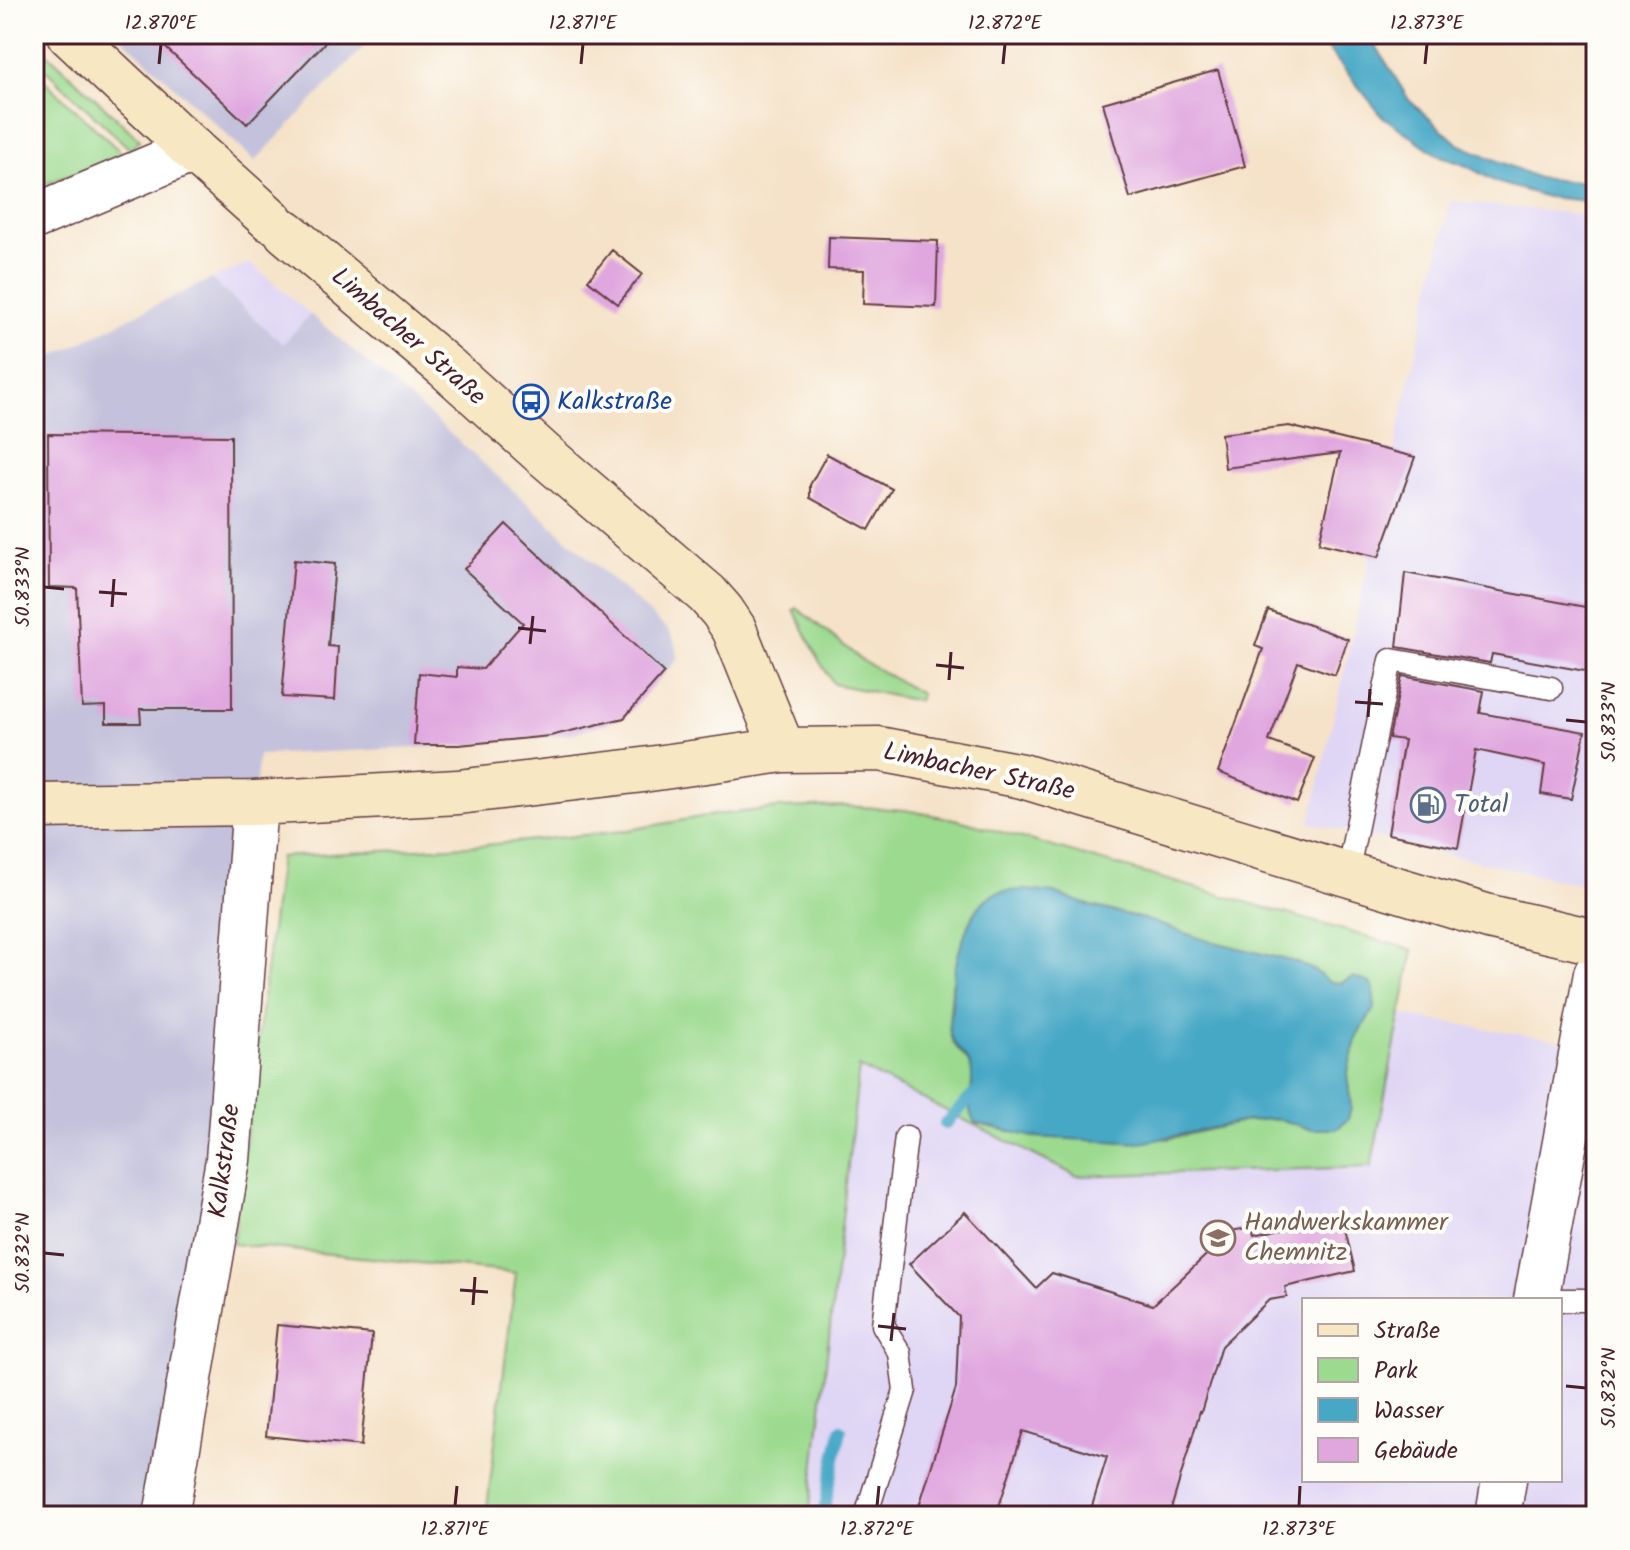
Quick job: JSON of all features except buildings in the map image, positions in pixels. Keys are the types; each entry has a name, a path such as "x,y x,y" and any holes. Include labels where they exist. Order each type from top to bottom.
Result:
{"main road":[{"name":"Limbacher Straße","path":"69,34 278,226 707,594 734,629 783,750 879,749 1022,776 1489,917 1596,942"},
{"path":"34,806 255,803 458,792 783,750"}],"street":[{"path":"34,217 193,150"},
{"name":"Kalkstraße","path":"166,1516 228,1160 255,803"},
{"path":"1536,1298 1596,974"},
{"path":"1498,1516 1504,1482"}],"lane":[{"path":"1347,874 1391,660 1551,688"},
{"path":"866,1516 905,1390 900,1353 883,1325 906,1137"},
{"path":"1562,1300 1596,1300"}],"shaded area":[{"path":"118,34 350,34 363,48 255,161"},
{"path":"1450,201 1596,216 1596,885 1582,885 1310,823"},
{"path":"250,263 310,314 283,344 211,279"},
{"path":"211,279 283,344 310,314 434,419 670,632 676,644 677,660 624,718 570,734 459,746 258,755 255,803 166,1516 34,1516 34,364"},
{"name":"Handwerkskammer Chemnitz","path":"1400,1015 1596,1046 1596,1516 809,1516 859,1067 1076,1176 1371,1167"}],"green space":[{"path":"34,41 140,140 131,150 34,59"},
{"path":"34,71 125,156 34,188"},
{"path":"797,608 863,661 921,694 918,701 834,684 794,610"},
{"path":"846,806 905,810 959,820 1413,950 1371,1167 1076,1176 859,1067 809,1516 486,1516 516,1273 233,1244 280,857 485,845 623,831 706,816 778,808","holes":["1054,893 1144,919 1202,939 1295,962 1314,970 1329,982 1341,983 1353,977 1370,983 1375,1007 1357,1036 1347,1074 1351,1108 1310,1129 1268,1119 1168,1139 970,1110 972,1071 950,1034 952,984"]}],"water":[{"path":"1370,36 1409,100 1458,144 1538,178 1596,184 1596,202 1547,197 1496,182 1438,155 1382,116 1324,44"},
{"path":"1024,890 1054,893 1202,939 1295,962 1314,970 1329,982 1341,983 1353,977 1370,983 1375,1007 1357,1036 1347,1074 1351,1108 1348,1119 1337,1129 1310,1129 1282,1120 1247,1121 1141,1143 1033,1137 975,1123 970,1110 971,1068 952,1040 949,1025 957,959 971,920 985,900 997,893"}],"waterway":[{"path":"945,1124 982,1086"},
{"path":"823,1516 841,1430"}],"place":[{"name":"Kalkstraße","path":"531,402"},
{"name":"Total","path":"1428,805"},
{"name":"Handwerkskammer Chemnitz","path":"1218,1238"}]}
